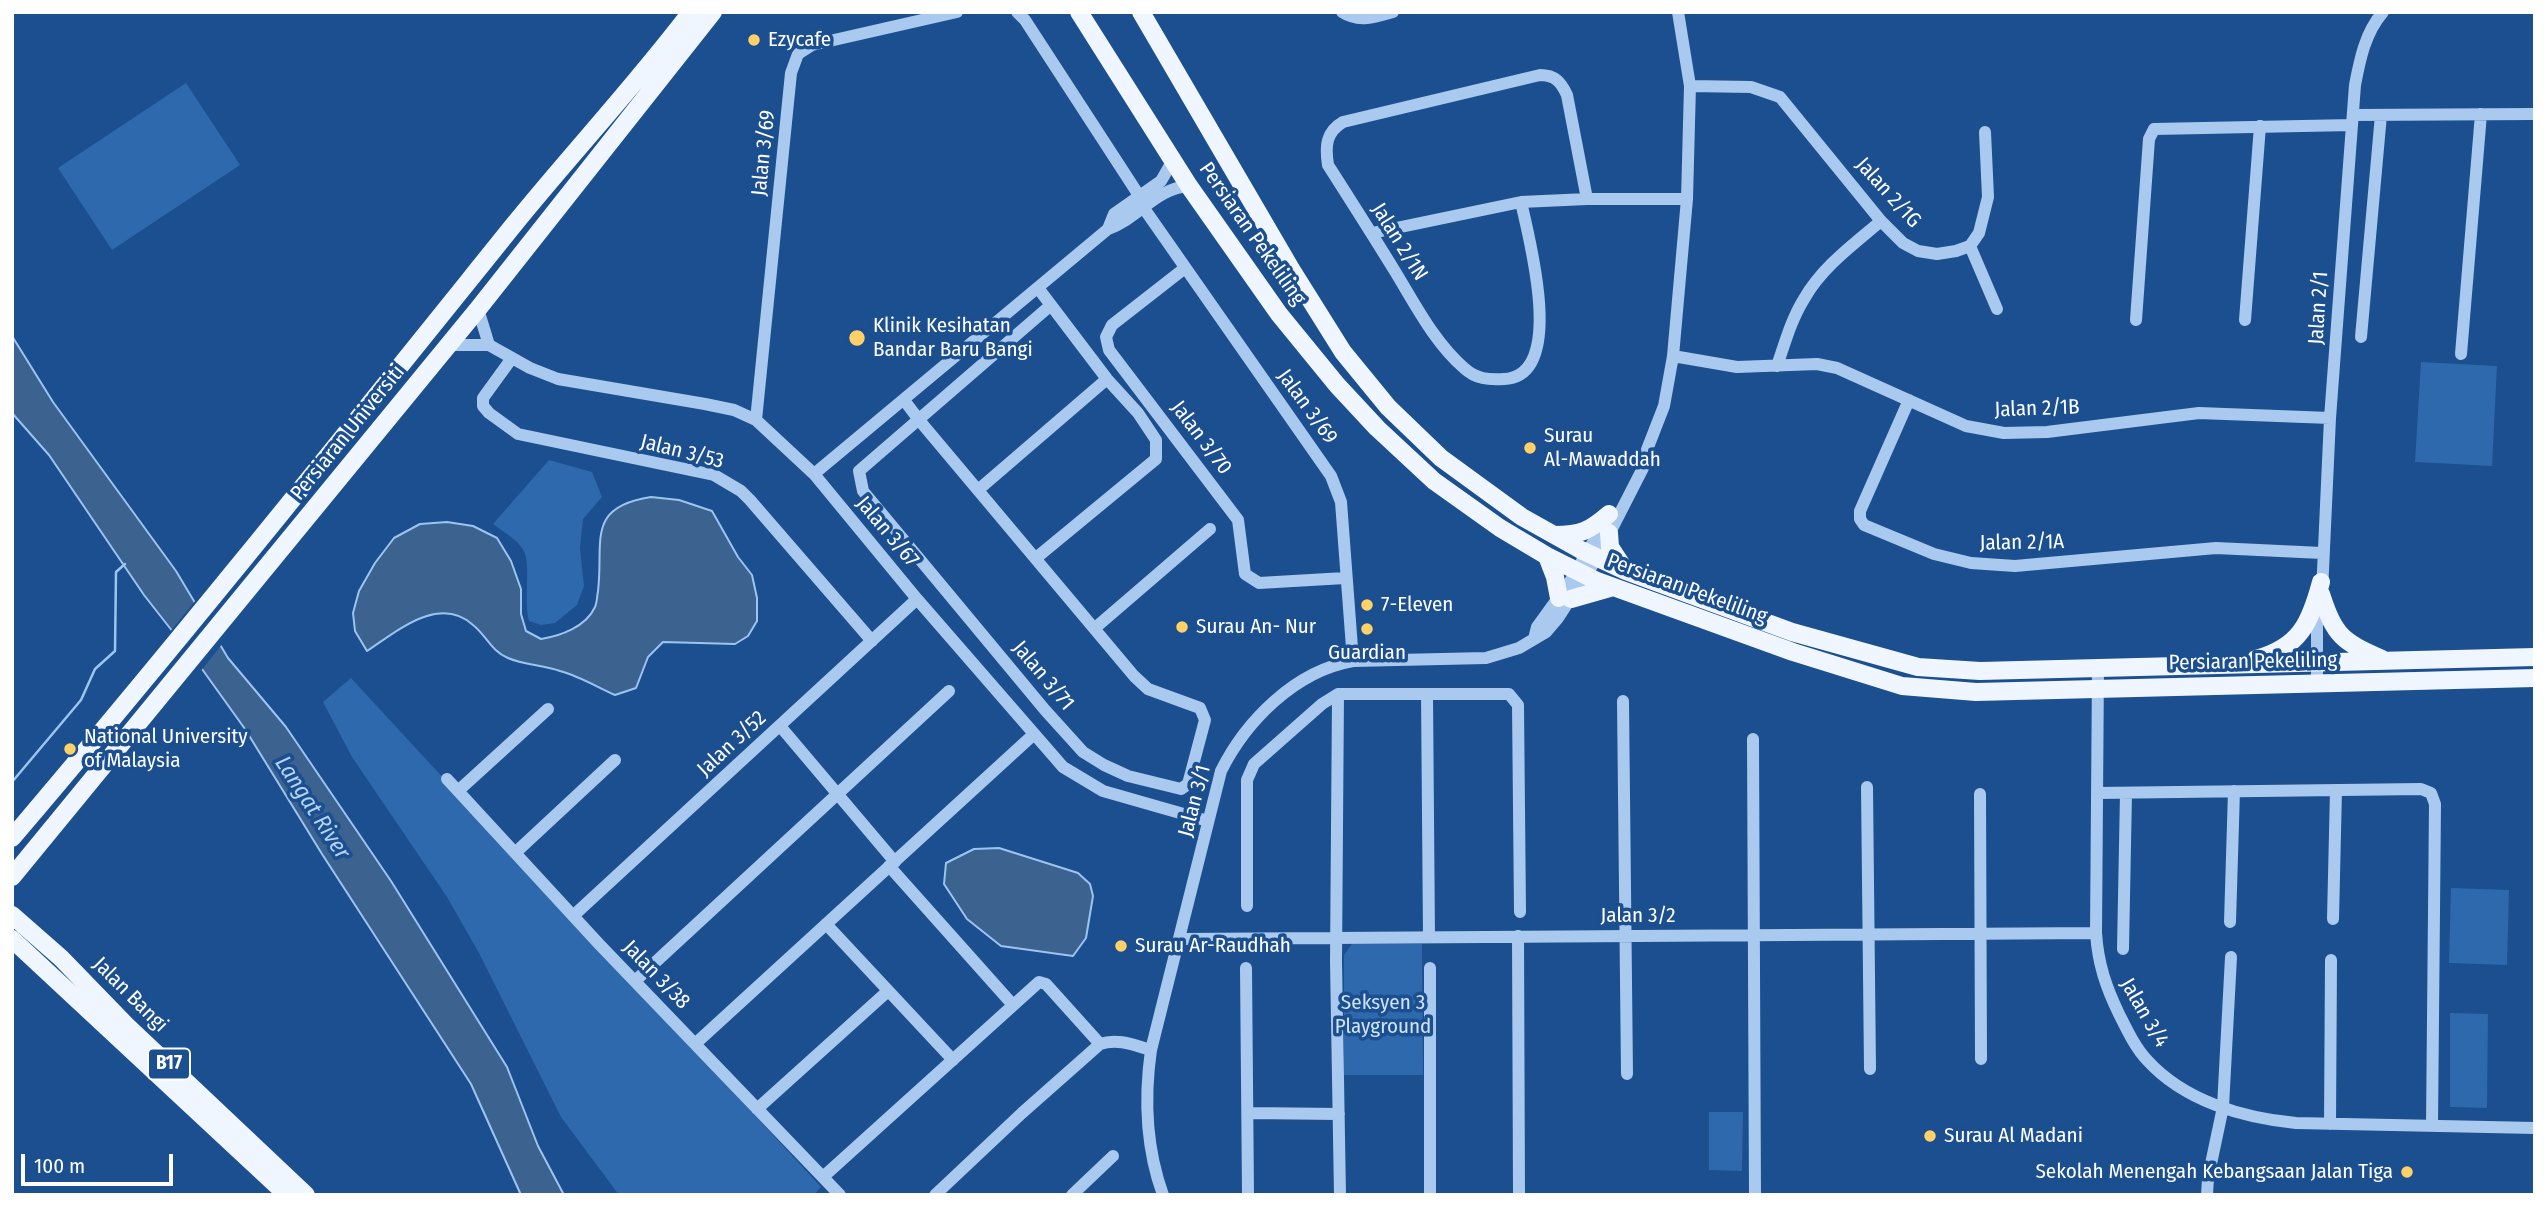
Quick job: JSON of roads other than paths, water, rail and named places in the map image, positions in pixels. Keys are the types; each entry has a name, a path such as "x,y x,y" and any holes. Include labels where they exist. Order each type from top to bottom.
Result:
{"main road":[{"name":"Persiaran Universiti","path":"12,838 271,527 565,162 665,47 691,12"},
{"name":"Persiaran Universiti","path":"12,887 18,870 478,310 713,12"},
{"name":"Persiaran Pekeliling","path":"1079,12 1189,186 1279,314 1337,385 1377,428 1434,481 1500,528 1581,574 1793,652 1902,686 1976,692 2535,678"},
{"name":"Persiaran Pekeliling","path":"1141,12 1291,269 1343,352 1365,380 1429,448 1522,517 1592,556 1791,632 1918,667 1980,671 2535,657"},
{"path":"1555,535 1577,535 1590,529 1609,514"},
{"path":"1609,533 1611,547 1626,571"},
{"path":"1547,556 1565,599 1613,587"},
{"path":"2321,588 2331,624 2342,637 2386,661"},
{"path":"2221,666 2260,659 2285,648 2303,632 2321,588"},
{"name":"Jalan Bangi","path":"13,913 306,1195"},
{"name":"Jalan Bangi","path":"12,939 287,1195"}],"street":[{"name":"Jalan 3/69","path":"756,420 791,72 799,54 812,45 957,12"},
{"name":"Jalan 3/69","path":"1017,12 1025,20 1185,268 1331,476 1341,502 1353,662"},
{"path":"1342,12 1366,19 1393,12"},
{"path":"1592,556 1609,533 1643,468 1643,460 1664,406 1673,356 1687,199 1690,86 1678,12"},
{"name":"Jalan 2/1","path":"2321,684 2317,625 2321,614 2330,418 2353,120 2360,59 2368,37 2383,12"},
{"name":"Jalan 2/1N","path":"1521,202 1541,308 1540,338 1532,361 1512,379 1487,380 1473,375 1453,357 1429,327 1328,165 1326,143 1334,127 1343,122 1540,75 1556,79 1563,85 1567,95 1587,199"},
{"name":"Jalan 2/1G","path":"1690,86 1751,87 1780,97 1903,243 1918,251 1937,254 1970,246"},
{"path":"2461,354 2481,114"},
{"path":"2136,320 2148,139 2154,129 2260,126 2353,120 2381,115 2535,114"},
{"path":"2361,337 2381,115"},
{"path":"2245,320 2260,126"},
{"path":"1984,132 1988,197 1979,233 1970,246 1997,310"},
{"path":"814,474 1108,229 1122,224 1161,181 1172,160"},
{"path":"1142,202 1169,189 1189,186"},
{"path":"1372,233 1521,202 1687,199"},
{"path":"1777,366 1788,330 1804,298 1843,254 1881,220"},
{"name":"Jalan 3/70","path":"1185,268 1112,325 1106,337 1110,351 1238,520 1245,573 1259,583 1346,578"},
{"path":"1036,558 1156,459 1156,440 1138,413 1107,379 1038,288"},
{"path":"919,420 1051,304"},
{"path":"449,345 489,345 478,310"},
{"name":"Jalan 3/67","path":"489,345 558,379 734,410 756,420 814,474 917,599 1063,767 1103,791 1208,821"},
{"name":"Jalan 2/1B","path":"1673,356 1737,367 1817,364 1837,368 1966,426 2004,433 2047,432 2189,414 2330,418"},
{"name":"Jalan 3/53","path":"512,358 482,398 483,406 489,413 518,434 713,475 732,485 750,500 872,641"},
{"path":"978,490 1107,379"},
{"path":"904,400 1096,628 1210,529"},
{"name":"Jalan 2/1A","path":"1909,400 1860,511 1860,519 1864,525 1934,554 1971,563 2015,566 2216,548 2322,553"},
{"name":"Jalan 3/71","path":"919,420 859,471 863,491 1083,752 1128,776 1185,788 1205,720 1200,708 1148,689 1134,676 1096,628"},
{"path":"1592,556 1609,514 1636,465 1643,460"},
{"name":"Jalan 3/1","path":"1163,1195 1147,1123 1152,1049 1221,771 1241,735 1281,697 1321,670 1353,662 1486,658 1511,651 1534,639 1537,627 1565,599 1592,556"},
{"name":"Jalan 3/52","path":"573,916 917,599"},
{"name":"Jalan 3/4","path":"2098,668 2097,958 2102,977 2133,1042 2146,1059 2177,1085 2197,1097 2266,1121 2535,1128"},
{"path":"635,981 949,691"},
{"path":"1338,694 1336,937 1340,1195"},
{"path":"1247,906 1247,779 1254,764 1322,704 1338,694 1509,694 1518,705 1520,912"},
{"path":"1427,694 1429,937"},
{"path":"1623,701 1627,1074"},
{"path":"458,792 548,709"},
{"path":"780,726 838,794 892,864 1013,1005"},
{"path":"695,1044 1033,735"},
{"path":"1753,739 1755,1195"},
{"path":"515,853 615,760"},
{"name":"Jalan 3/38","path":"447,779 573,916 839,1195"},
{"path":"1867,787 1870,1069"},
{"path":"2097,793 2421,789 2431,793 2435,804 2432,1125"},
{"path":"2333,919 2336,790"},
{"path":"2230,922 2234,791"},
{"path":"2123,949 2126,793"},
{"path":"1980,794 1981,1059"},
{"path":"826,924 953,1060"},
{"name":"Jalan 3/2","path":"1180,939 2096,933"},
{"path":"1518,936 1520,1195"},
{"path":"2207,1195 2223,1107 2231,957"},
{"path":"2330,1124 2331,960"},
{"path":"1246,968 1248,1195"},
{"path":"1430,968 1430,1195"},
{"path":"823,1177 1039,982 1046,984 1100,1044"},
{"path":"757,1109 888,991"},
{"path":"935,1195 1100,1044 1118,1041 1152,1049"},
{"path":"1248,1114 1339,1114"},
{"path":"1072,1195 1113,1156"}],"water":[{"name":"Langat River","path":"12,336 53,402 176,571 228,658 286,727 391,881 507,1067 538,1146 564,1195 521,1195 471,1084 322,854 245,729 144,595 49,455 12,413"},
{"path":"651,497 679,500 712,511 738,557 752,575 757,598 757,621 748,636 735,644 663,642 648,657 636,688 615,695 567,673 508,658 460,616 446,613 418,619 367,651 355,631 353,613 359,591 394,538 420,524 447,522 473,526 497,538 511,561 521,589 521,614 526,631 541,639 572,629 591,614 596,605 600,542 607,518 616,509 630,502"},
{"path":"999,848 1078,873 1090,884 1093,896 1086,938 1073,956 1001,946 967,919 944,884 946,863 974,849"}],"waterway":[{"path":"12,782 81,700 95,669 115,651 116,572 125,564"}],"place":[{"name":"Ezycafe","path":"754,40"},
{"name":"Klinik Kesihatan Bandar Baru Bangi","path":"857,338"},
{"name":"Surau Al-Mawaddah","path":"1530,448"},
{"name":"7-Eleven","path":"1367,605"},
{"name":"Surau An- Nur","path":"1182,627"},
{"name":"Guardian","path":"1367,629"},
{"name":"National University of Malaysia","path":"70,749"},
{"name":"Surau Ar-Raudhah","path":"1121,946"},
{"name":"Surau Al Madani","path":"1930,1136"},
{"name":"Sekolah Menengah Kebangsaan Jalan Tiga","path":"2407,1172"}],"park label":[{"name":"Seksyen 3 Playground","path":"1383,1015"}]}
